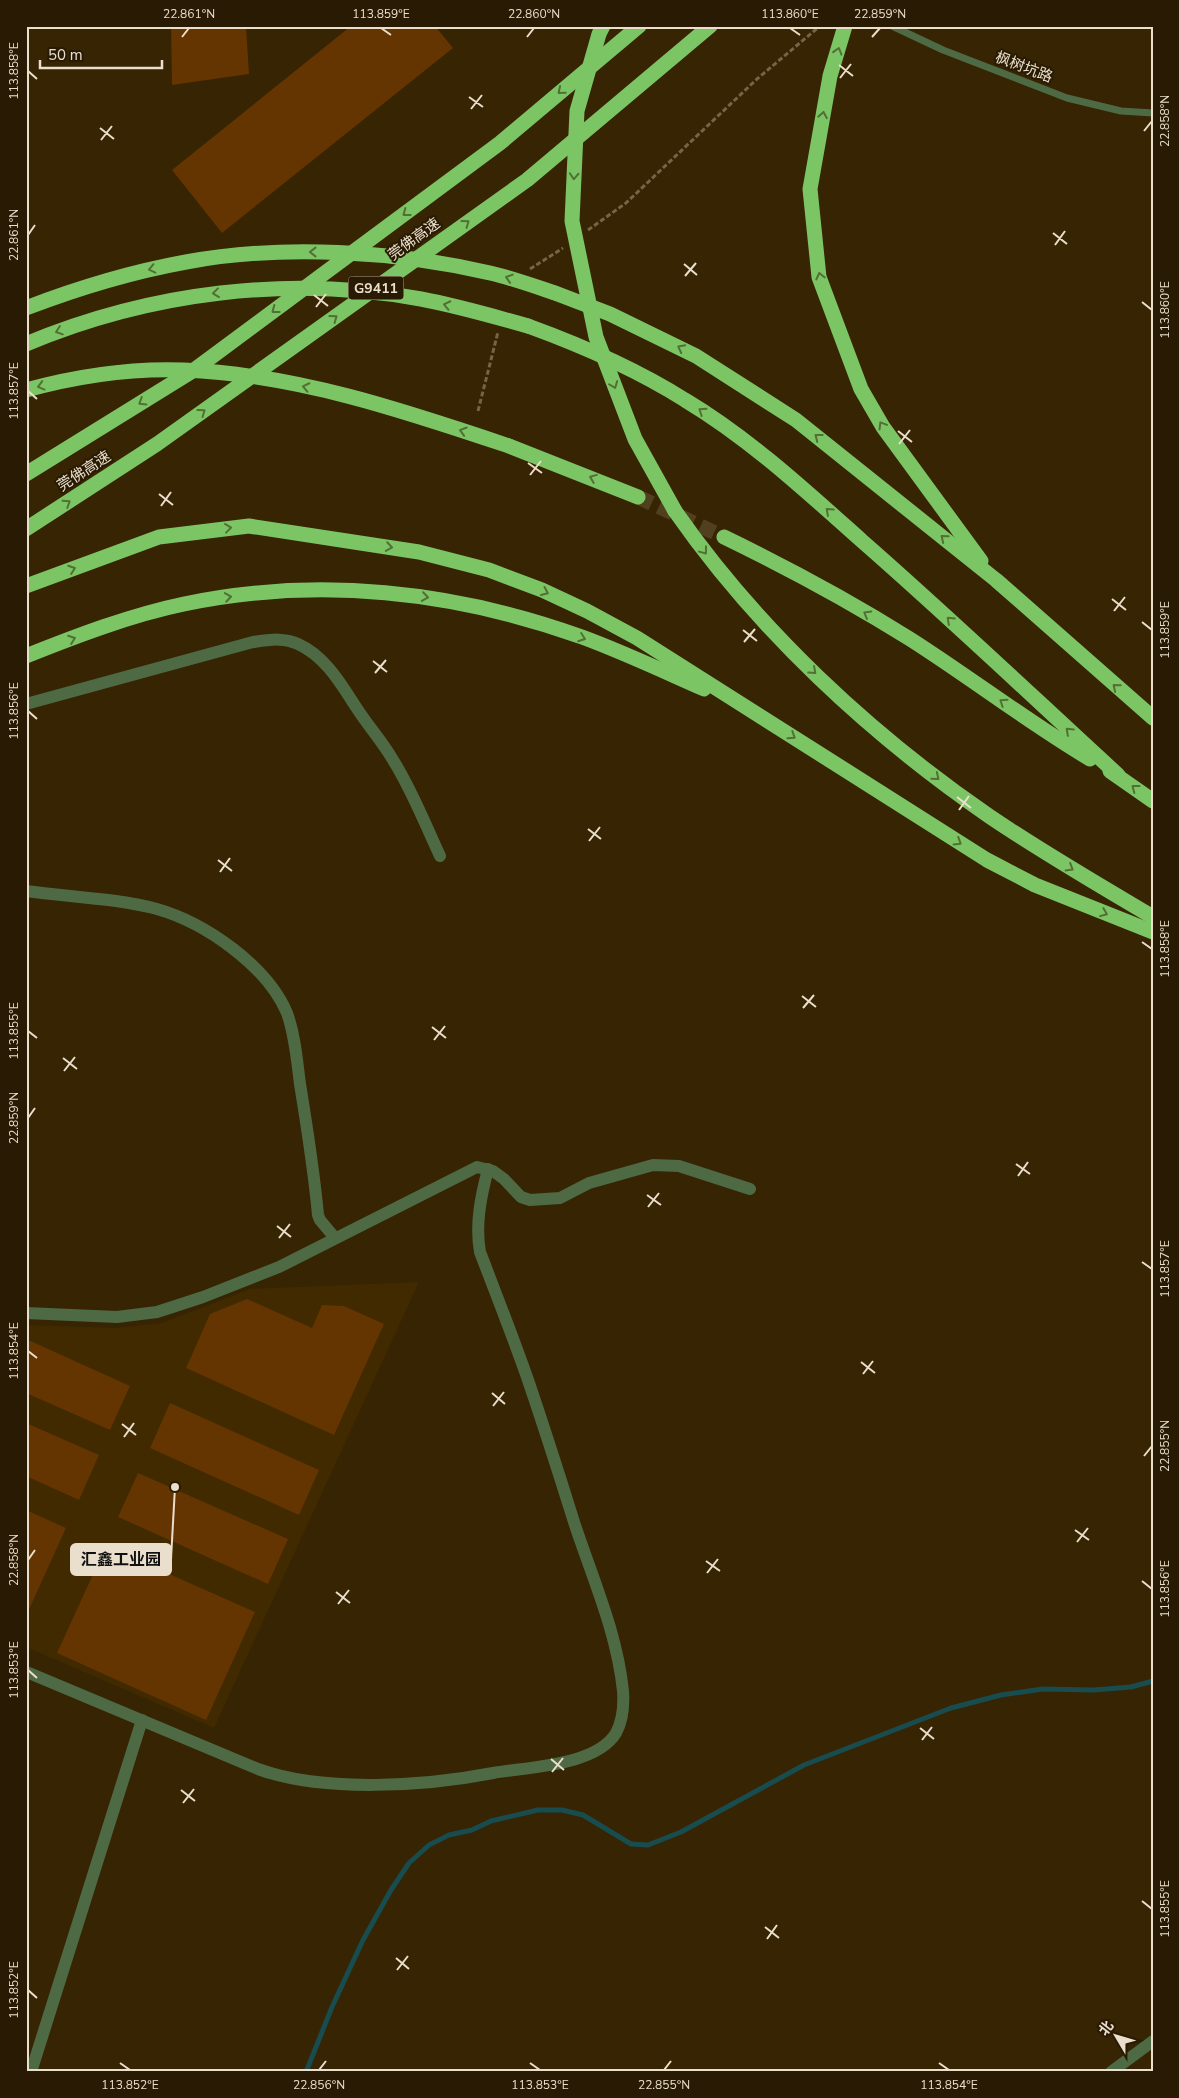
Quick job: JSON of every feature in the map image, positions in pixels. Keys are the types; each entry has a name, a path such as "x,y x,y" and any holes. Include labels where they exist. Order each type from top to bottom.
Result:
{"highway":[{"path":"603,26 577,111 572,221 596,337 635,439 676,511 724,578 755,614 793,653 894,744 944,784 1038,849 1153,917"},
{"name":"莞佛高速","path":"26,474 210,358 500,143 639,26"},
{"name":"莞佛高速","path":"26,529 157,444 527,180 710,26"},
{"path":"845,26 830,76 810,189 819,277 861,389 883,427 996,580"},
{"path":"26,308 122,276 187,262 256,254 316,252 389,256 446,264 492,273 555,293 610,314 696,356 796,420 996,580 1153,718"},
{"path":"26,344 101,317 158,302 260,288 378,293 464,308 528,326 573,343 641,374 686,400 762,454 836,517 1118,775 1153,801"},
{"path":"26,390 53,382 98,375 144,371 183,370 221,373 274,381 332,393 509,446 638,497"},
{"path":"26,586 159,537 249,526 419,552 489,570 542,590 637,638 987,860 1058,895 1153,932"},
{"path":"724,537 779,564 911,639 1060,741 1118,775"},
{"path":"26,656 88,633 182,604 270,592 374,591 428,597 479,607 527,620 582,638 751,709"}],"street":[{"path":"26,704 253,642 280,639 298,644 317,658 337,677 383,743 406,782 440,856"},
{"path":"26,891 157,909 184,919 227,945 251,964 268,982 287,1014 294,1044 318,1215 335,1238"},
{"path":"26,1313 118,1316 157,1312 203,1298 256,1276 436,1188 469,1169 478,1167 488,1169 504,1179 521,1197 530,1200 560,1198 604,1177 660,1165 679,1166 750,1189"},
{"path":"29,1673 272,1774 320,1783 400,1783 478,1776 583,1757 600,1749 615,1735 622,1717 623,1692 616,1650 550,1445 480,1252 478,1240 480,1208 488,1169"},
{"path":"31,2072 142,1720"},
{"path":"1111,2072 1153,2041"}],"lane":[{"name":"枫树坑路","path":"892,26 944,50 1068,98 1121,111 1153,113"}],"path":[{"path":"585,232 626,203 756,79 820,26"},
{"path":"526,275 530,268 569,244"},
{"path":"478,410 499,330"}],"shaded area":[{"path":"419,1282 214,1728 26,1647 26,1325 116,1328 162,1323 250,1289"}],"building":[{"path":"171,26 246,26 249,74 172,85"},
{"path":"351,26 435,26 453,48 222,233 172,170"},
{"path":"247,1299 312,1328 322,1305 344,1306 384,1324 334,1435 186,1368 210,1314"},
{"path":"26,1339 130,1386 110,1430 26,1393"},
{"path":"170,1403 319,1470 299,1515 150,1448"},
{"path":"26,1423 99,1455 79,1500 26,1476"},
{"path":"138,1473 288,1539 268,1584 118,1517"},
{"path":"26,1510 66,1528 26,1616"},
{"path":"106,1546 255,1612 206,1720 57,1653"}],"waterway":[{"path":"306,2072 332,2007 363,1940 391,1890 409,1863 429,1845 449,1835 472,1830 491,1821 538,1810 562,1810 583,1815 631,1844 648,1845 681,1832 804,1765 951,1708 1001,1695 1043,1689 1094,1690 1131,1687 1153,1681"}],"tunnel":[{"path":"638,497 724,537"}],"place":[{"name":"汇鑫工业园","path":"175,1487"}]}
